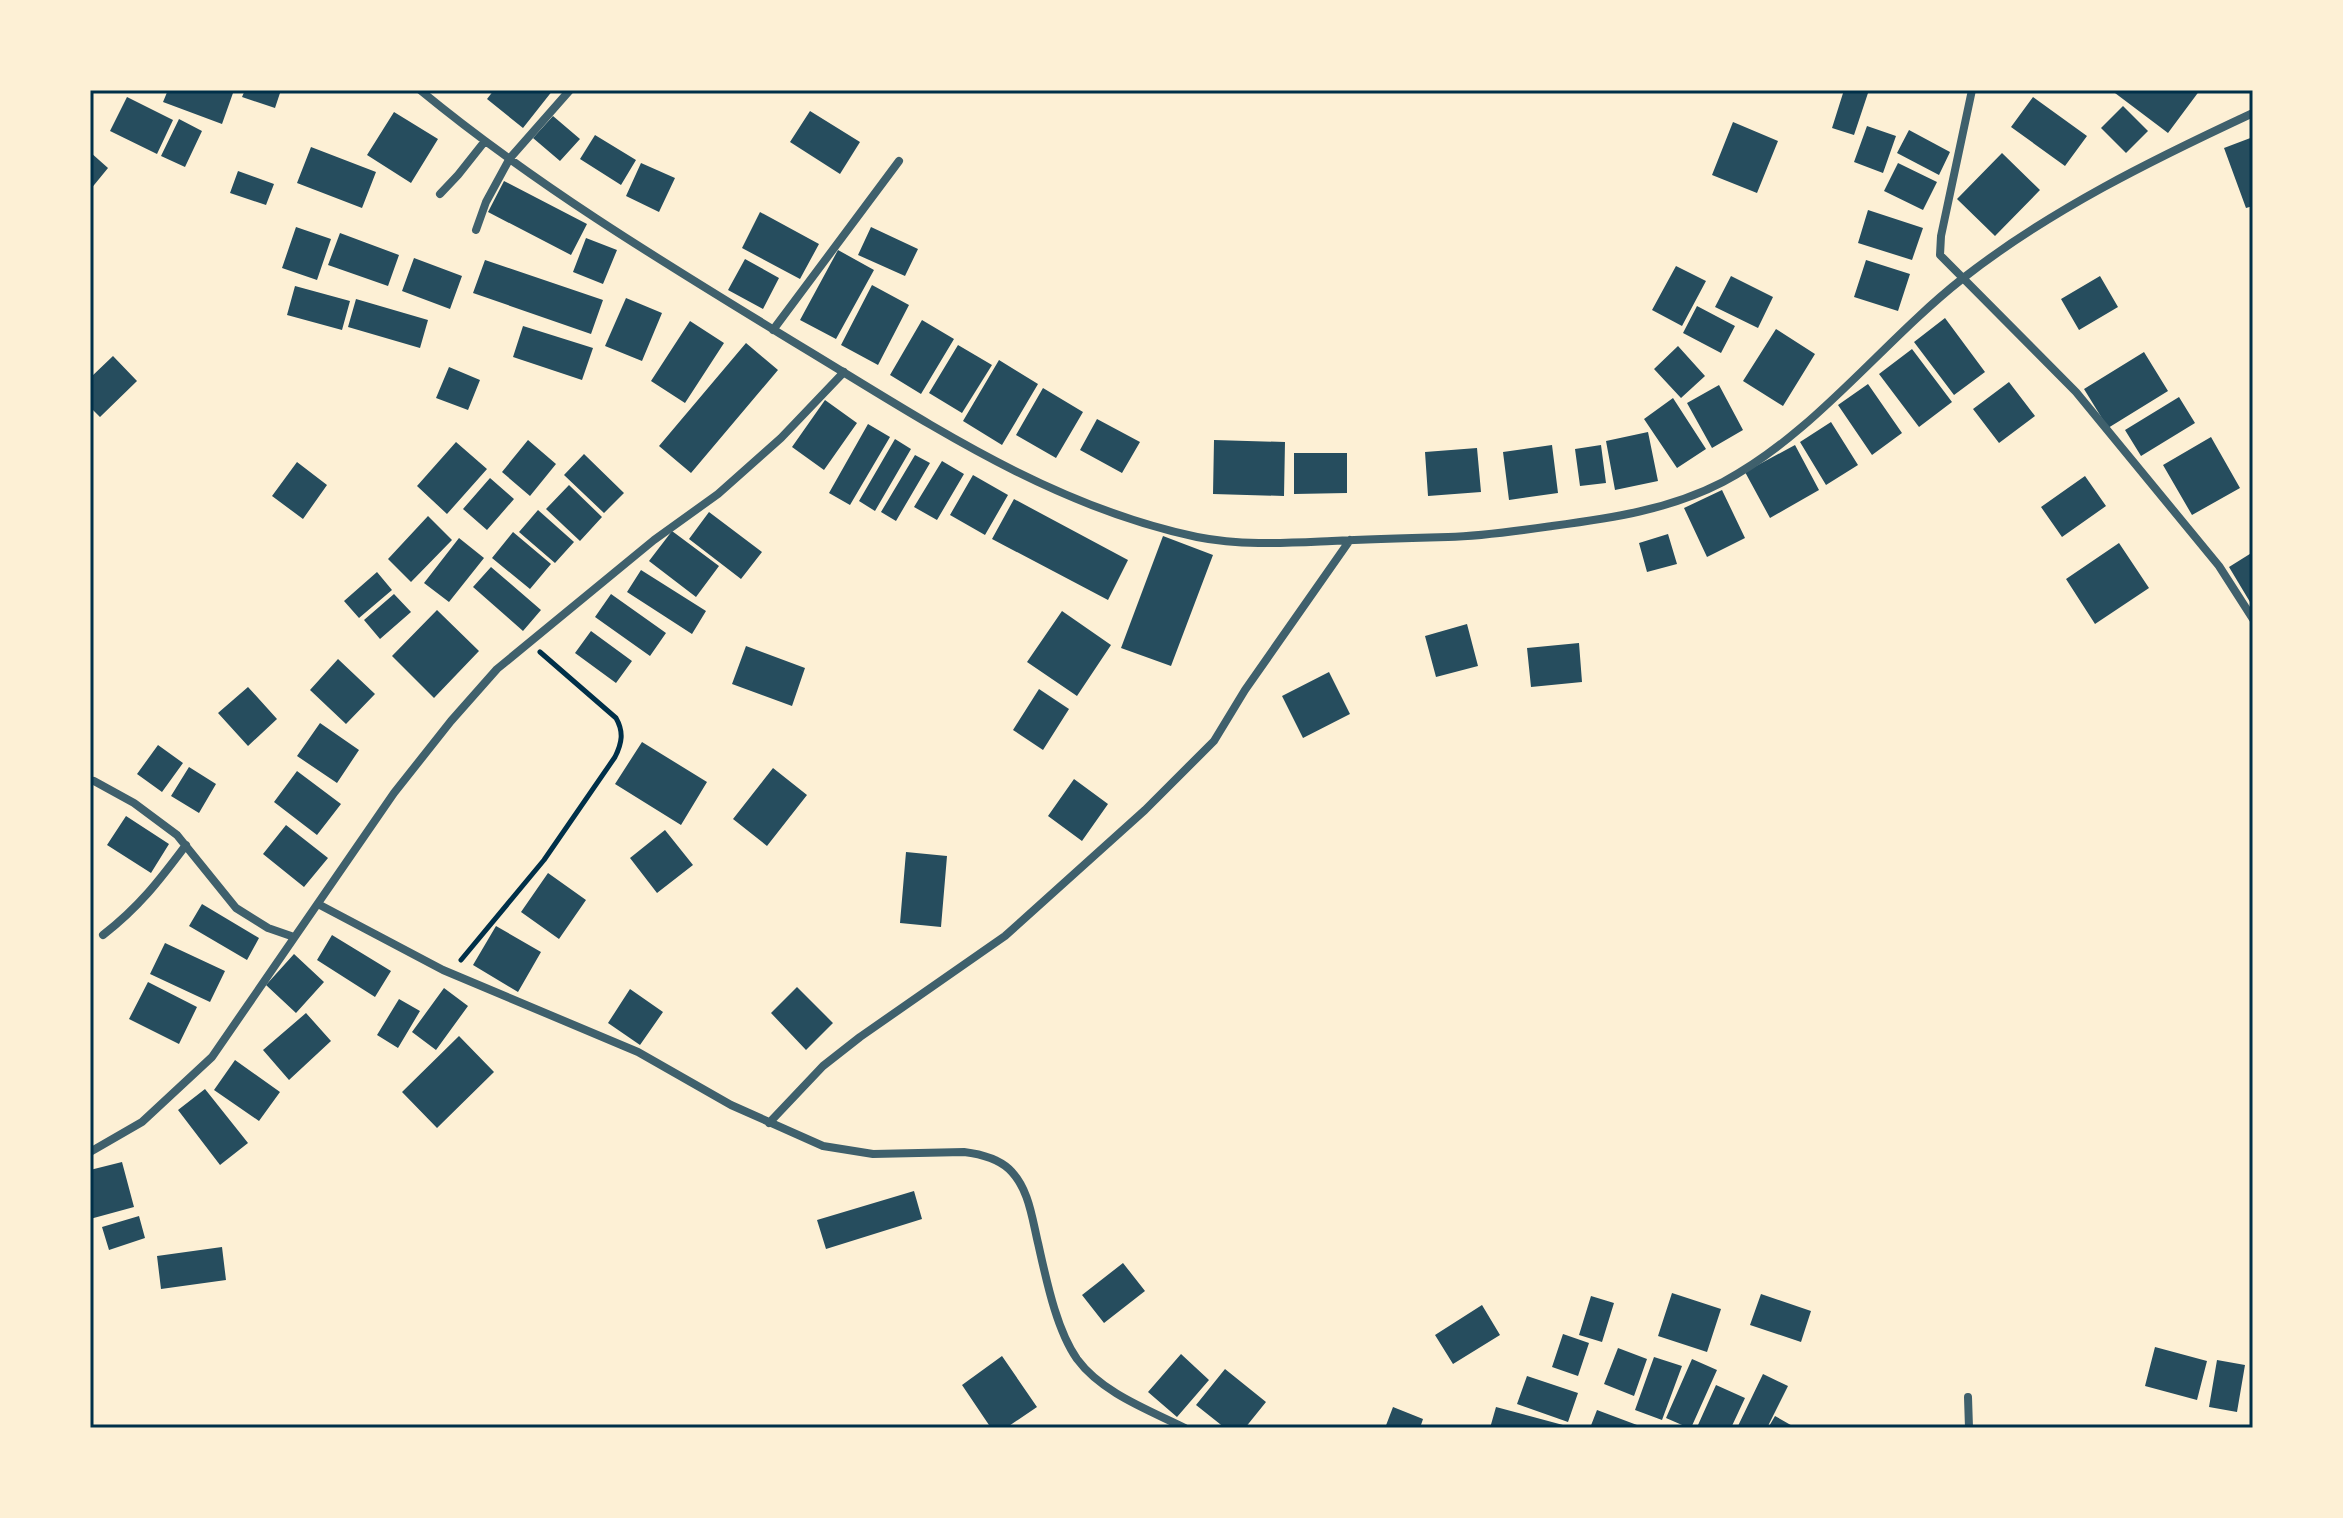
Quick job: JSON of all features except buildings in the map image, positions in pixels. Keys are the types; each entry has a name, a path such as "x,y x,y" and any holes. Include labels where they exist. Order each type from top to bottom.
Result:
{"street":[{"path":"420,90 485,141 608,227 968,448 1018,474 1103,509 1165,529 1253,545 1481,536 1651,510 1701,493 1781,445 1963,278 2084,197 2253,113"},
{"path":"476,230 492,189 510,158 570,90"},
{"path":"1972,90 1941,236 1940,255 2076,392 2219,566 2253,619"},
{"path":"440,194 485,141"},
{"path":"773,330 899,161"},
{"path":"90,1152 142,1122 212,1057 394,793 497,669 654,540 718,494 781,438 844,372"},
{"path":"769,1123 823,1066 1005,936 1155,800 1214,741 1252,679 1350,540"},
{"path":"94,781 134,803 186,845 236,908 268,928 294,937"},
{"path":"103,935 148,896 186,845"},
{"path":"318,904 450,973 638,1052 731,1105 823,1146 891,1154 964,1152 1001,1163 1017,1179 1026,1195 1049,1288 1067,1342 1078,1360 1113,1390 1185,1428"},
{"path":"1968,1397 1969,1428"}],"path":[{"path":"450,973 544,860 615,757 622,740 621,726 616,718 530,642"}]}
